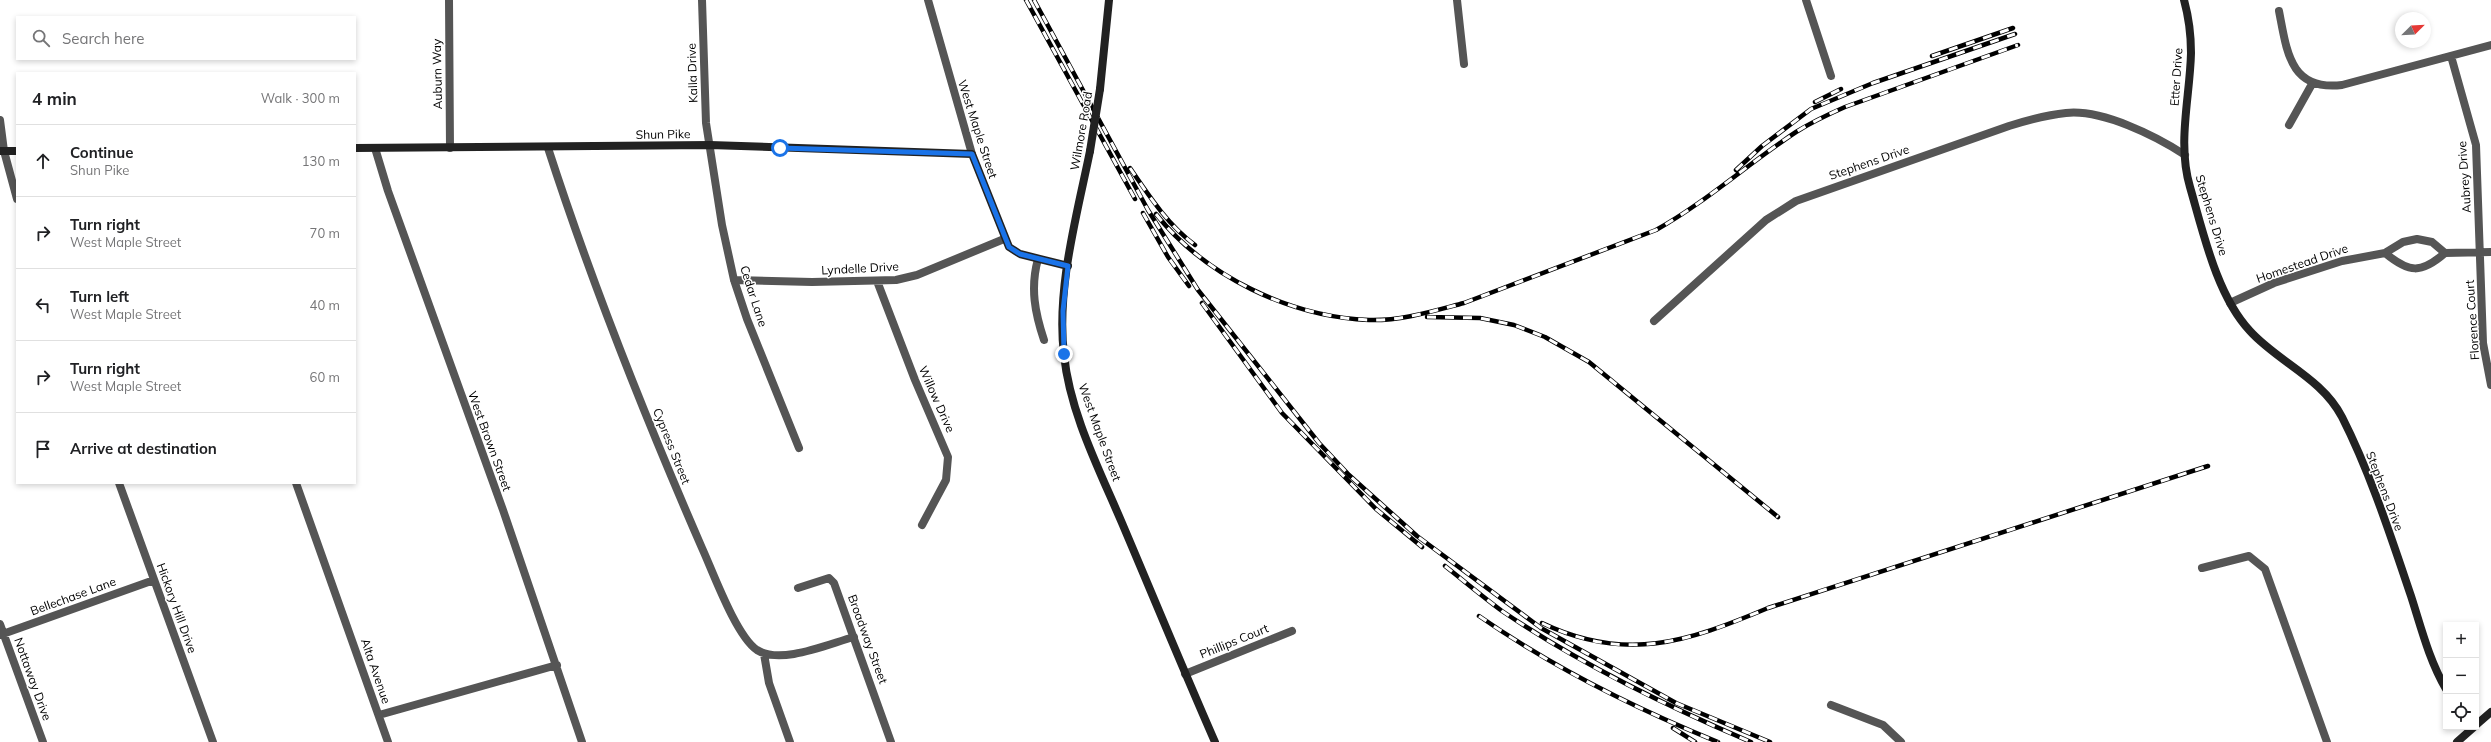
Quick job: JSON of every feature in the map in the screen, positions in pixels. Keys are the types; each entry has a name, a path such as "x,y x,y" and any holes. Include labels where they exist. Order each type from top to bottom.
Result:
{"street":[{"name":"Auburn Way","path":"449,0 450,148"},
{"name":"Kalla Drive","path":"702,0 706,123 710,145"},
{"name":"West Maple Street","path":"928,0 972,154 1004,239 1014,251 1038,259 1068,266 1062,333 1064,354 1072,396 1095,460 1215,742"},
{"name":"Wilmore Road","path":"1068,266 1100,89 1109,0"},
{"path":"1457,0 1464,64"},
{"path":"1806,0 1831,76"},
{"name":"Etter Drive","path":"2184,0 2188,16 2191,54 2185,123 2185,156"},
{"path":"2279,11 2290,59 2298,73 2312,84 2327,86 2342,85 2491,45"},
{"name":"Aubrey Drive","path":"2450,56 2476,145 2480,252"},
{"path":"2289,125 2312,84"},
{"name":"Stephens Drive","path":"1654,321 1766,220 1796,201 2039,117 2067,112 2094,115 2131,127 2185,156 2189,185 2211,253 2230,303 2242,322 2261,342 2312,381 2340,414 2353,440 2398,557 2435,667 2443,683"},
{"path":"0,120 2,151 16,196"},
{"name":"Shun Pike","path":"356,148 548,148 710,145 972,154"},
{"name":"Cedar Lane","path":"710,145 722,225 734,280 747,319 799,448"},
{"name":"West Brown Street","path":"375,148 388,191 557,665 582,742"},
{"name":"Cypress Street","path":"548,148 621,353 677,491 743,634 755,649 764,654"},
{"path":"2,151 16,151"},
{"name":"Lyndelle Drive","path":"734,280 896,280 917,274 1004,239"},
{"name":"Homestead Drive","path":"2230,303 2274,283 2342,261 2385,253 2403,242 2416,239 2432,242 2445,253"},
{"name":"Florence Court","path":"2480,252 2483,343 2491,385"},
{"path":"2385,253 2400,266 2415,269 2431,266 2445,253 2491,252"},
{"path":"1038,259 1033,286 1033,299 1044,340"},
{"name":"Willow Drive","path":"877,281 909,366 948,457 948,473 946,480 922,525"},
{"name":"Hickory Hill Drive","path":"119,484 213,742"},
{"name":"Alta Avenue","path":"296,484 379,715 557,665"},
{"path":"2202,568 2249,556 2265,569 2327,742"},
{"name":"Broadway Street","path":"798,588 829,578 835,586 891,742"},
{"name":"Bellechase Lane","path":"2,634 154,580"},
{"name":"Nottaway Drive","path":"0,624 2,634 43,742"},
{"name":"Phillips Court","path":"1185,674 1292,632"},
{"path":"790,742 769,683 764,654 785,656 854,637"},
{"path":"1831,705 1883,725 1901,742"},
{"path":"2479,722 2491,712"},
{"path":"379,715 388,742"},
{"path":"2457,742 2470,730"}],"railway":[{"path":"1026,0 1135,199"},
{"path":"1034,0 1148,210 1198,290 1319,443 1349,475 1417,536 1541,628 1676,703 1770,742"},
{"path":"1932,56 2013,28"},
{"path":"1736,170 1762,146 1811,109 1873,83 2015,34"},
{"path":"1156,214 1176,236 1199,256 1224,274 1251,289 1280,301 1309,311 1339,317 1381,320 1417,315 1464,303 1656,230 1710,195 1761,156 1796,132 1820,118 1845,107 2018,45"},
{"path":"1815,102 1841,89"},
{"path":"1130,168 1168,219 1195,245"},
{"path":"1143,213 1168,257 1189,286"},
{"path":"1202,303 1282,413 1376,509 1422,547"},
{"path":"1427,317 1480,318 1514,325 1545,337 1589,362 1778,517"},
{"path":"1542,623 1573,635 1601,642 1629,645 1656,643 1683,638 1710,630 1768,608 2208,466"},
{"path":"1445,566 1502,611 1562,649 1655,698 1751,742"},
{"path":"1479,616 1536,653 1595,686 1625,701 1718,742"},
{"path":"1673,728 1695,742"}],"route":[{"path":"780,148 972,154 1004,239 1009,247 1020,254 1068,266 1063,311 1062,333 1064,354"}]}
